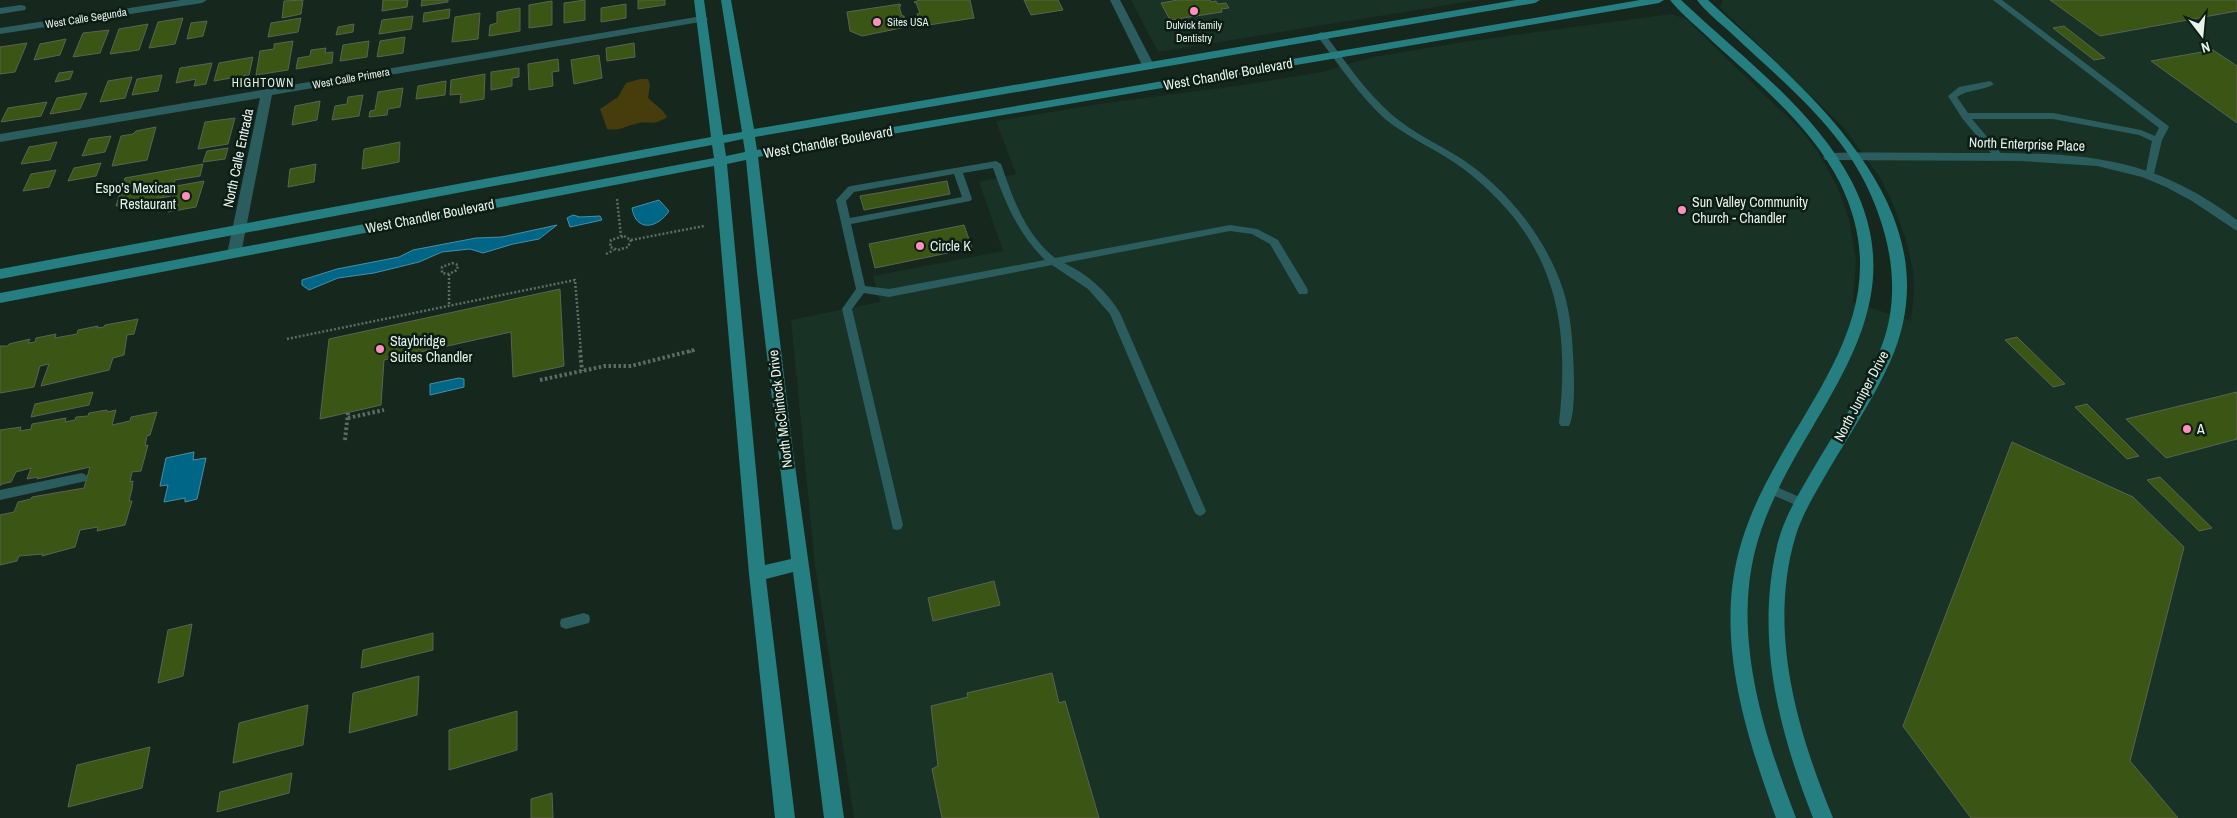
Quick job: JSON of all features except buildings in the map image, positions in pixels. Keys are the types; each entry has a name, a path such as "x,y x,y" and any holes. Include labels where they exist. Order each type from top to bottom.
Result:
{"main road":[{"path":"699,0 720,161 758,574 785,818"},
{"name":"North McClintock Drive","path":"726,0 752,155 799,564 834,818"},
{"name":"West Chandler Boulevard","path":"0,274 717,139 1535,0"},
{"name":"West Chandler Boulevard","path":"0,298 752,155 1659,0"},
{"path":"1675,0 1776,96 1816,138 1846,183 1862,226 1866,246 1867,294 1863,314 1850,348 1770,489 1754,526 1741,586 1741,626 1745,680 1760,744 1786,818"},
{"name":"North Juniper Drive","path":"1702,0 1816,108 1856,156 1882,204 1889,225 1899,272 1898,310 1895,326 1884,356 1802,503 1785,546 1779,576 1776,609 1783,686 1798,753 1823,818"},
{"path":"758,574 799,564"}],"street":[{"name":"West Calle Segunda","path":"0,31 202,0"},
{"path":"1115,0 1148,65"},
{"path":"0,11 22,8"},
{"name":"West Calle Primera","path":"0,138 702,19"},
{"name":"North Calle Entrada","path":"234,254 267,92"},
{"name":"North Enterprise Place","path":"1829,157 2054,157 2095,161 2119,166 2171,184 2205,203 2237,227"}],"lane":[{"path":"1997,0 2164,126 2157,140 2150,176"},
{"path":"1321,35 1357,82 1388,116 1404,129 1455,159 1485,184 1522,223 1546,260 1561,299 1564,322 1568,372 1565,423"},
{"path":"1990,84 1962,89 1952,96 1965,116 1999,157"},
{"path":"1965,116 2053,116 2141,133 2157,140"},
{"path":"897,525 847,309 861,290 841,200 852,189 996,164 1016,219 1032,240 1049,258 1105,297 1115,313 1200,510"},
{"path":"846,222 967,199 958,171"},
{"path":"861,290 889,293 1230,228 1254,231 1274,242 1302,291"},
{"path":"0,495 82,478"},
{"path":"1770,489 1802,503"},
{"path":"566,623 584,619"}],"path":[{"path":"617,199 621,236"},
{"path":"614,250 610,247 610,243 621,236 631,240 704,226"},
{"path":"606,254 628,247 631,240"},
{"path":"449,263 457,264 458,268 449,274 442,273 442,267 449,263"},
{"path":"449,274 449,306"},
{"path":"287,339 575,280 582,371"},
{"path":"540,380 605,366 631,366 696,350"},
{"path":"348,418 384,410"},
{"path":"345,440 348,413"}],"shaded area":[{"path":"1131,0 1478,0 1158,52"},
{"path":"1723,0 2237,0 2237,818 854,818 815,565 791,320 880,302 873,276 1003,251 979,182 1016,174 996,121 1112,102 1237,86 1322,72 1373,57 1463,42 1671,14 1686,19 1800,129 1818,152 1837,186 1849,219 1856,261 1853,302 1911,321 1914,292 1913,270 1906,240 1893,204 1881,179 1845,129 1720,7"},
{"path":"648,79 650,85 648,98 667,117 654,123 640,123 619,129 607,129 600,109 618,97 626,83"}],"water":[{"path":"659,200 669,211 664,217 654,224 648,225 638,221 634,216 632,208"},
{"path":"573,215 580,217 600,216 602,220 570,227 567,218"},
{"path":"557,225 539,239 483,253 470,249 442,252 419,262 374,273 338,278 309,290 302,285 302,280 337,269 399,257 413,250 476,238 502,237"},
{"path":"459,378 464,379 464,387 430,395 430,384"},
{"path":"194,452 193,460 206,458 197,499 185,502 185,498 164,502 168,485 160,486 166,458"}],"place":[{"name":"Dulvick family Dentistry","path":"1194,11"},
{"name":"Sites USA","path":"877,22"},
{"name":"Espo’s Mexican Restaurant","path":"186,196"},
{"name":"Sun Valley Community Church - Chandler","path":"1682,210"},
{"name":"Circle K","path":"920,246"},
{"name":"Staybridge Suites Chandler","path":"380,349"},
{"name":"A","path":"2187,429"}],"district":[{"name":"HIGHTOWN","path":"263,83"}]}
